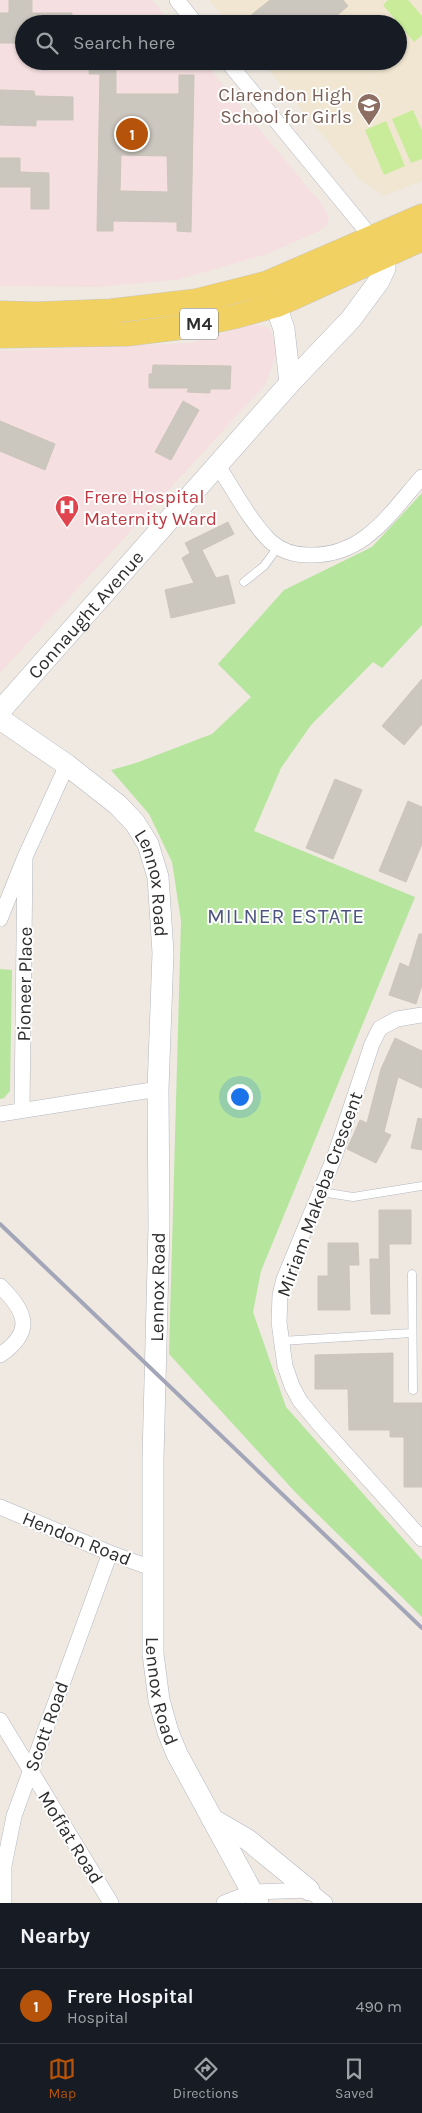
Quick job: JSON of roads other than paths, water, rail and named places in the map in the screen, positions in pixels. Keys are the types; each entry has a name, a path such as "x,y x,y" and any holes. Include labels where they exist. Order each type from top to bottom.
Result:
{"main road":[{"name":"M4","path":"0,336 127,334 192,326 277,305 379,247 422,216"},
{"name":"M4","path":"0,313 37,314 111,311 196,300 267,283 379,247 422,238"}],"street":[{"path":"176,0 188,15"},
{"path":"234,70 379,247"},
{"name":"Connaught Avenue","path":"0,711 290,383 351,319 370,295 385,268 379,247"},
{"path":"267,283 277,305 288,345 290,383"},
{"path":"218,466 259,528 278,547 299,555 326,556 363,541 382,523 422,476"},
{"name":"Lennox Road","path":"0,719 104,792 135,823 154,858 160,895 164,953 158,1089 159,1227 153,1458 154,1569 152,1654 159,1700 168,1732 177,1754 255,1897"},
{"name":"Pioneer Place","path":"0,919 25,857 67,765"},
{"name":"Pioneer Place","path":"22,1110 25,857"},
{"name":"Miriam Makeba Crescent","path":"422,1015 397,1019 380,1028 372,1044 321,1192 284,1279 278,1308 285,1366 300,1401 422,1539"},
{"path":"0,1114 158,1089"},
{"path":"0,1286 14,1300 23,1318 24,1327 21,1335 3,1353"},
{"name":"Hendon Road","path":"0,1507 110,1554 154,1569"},
{"name":"Scott Road","path":"4,1903 4,1866 7,1843 14,1816 110,1554"},
{"name":"Moffat Road","path":"0,1720 111,1903"},
{"path":"212,1819 248,1840 317,1896"},
{"path":"224,1903 255,1897 317,1896"}],"lane":[{"path":"244,582 264,566 278,547"},
{"path":"321,1192 353,1197 422,1186"},
{"path":"412,1274 413,1390"},
{"path":"281,1341 412,1333"}],"railway":[{"path":"0,1224 422,1628"}],"place":[{"name":"Clarendon High School for Girls","path":"369,126"},
{"name":"Frere Hospital","path":"132,134"},
{"name":"Frere Hospital Maternity Ward","path":"67,528"}],"district":[{"name":"MILNER ESTATE","path":"286,916"}]}
